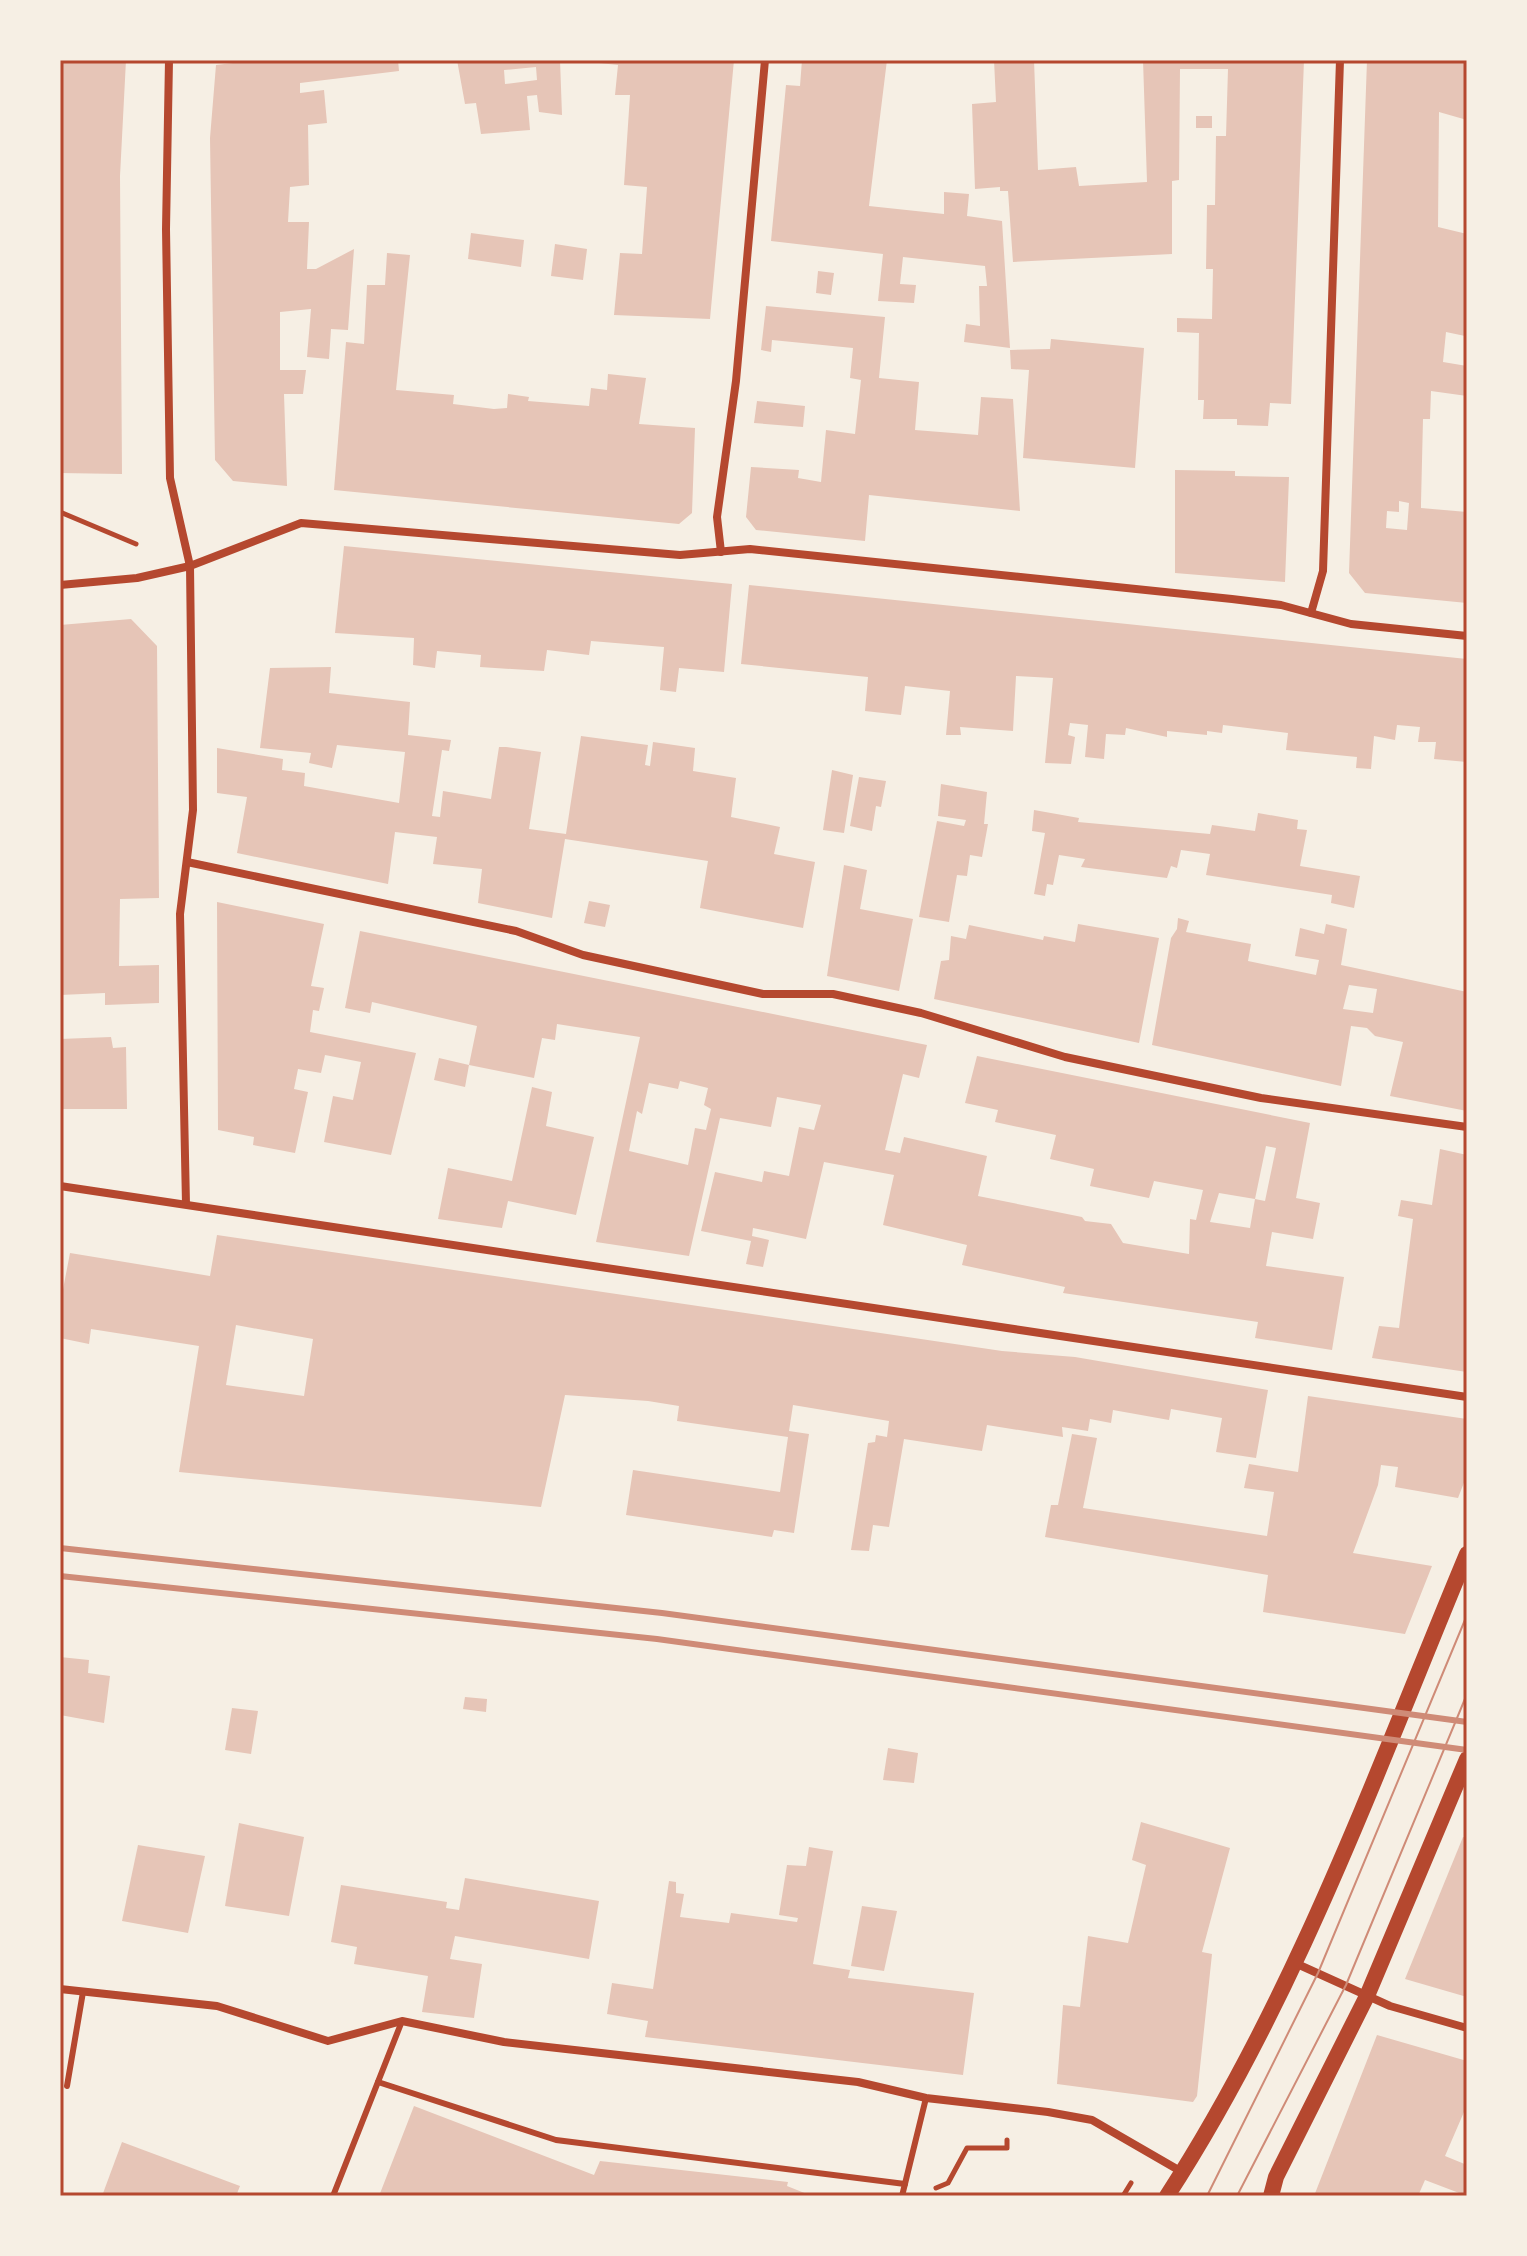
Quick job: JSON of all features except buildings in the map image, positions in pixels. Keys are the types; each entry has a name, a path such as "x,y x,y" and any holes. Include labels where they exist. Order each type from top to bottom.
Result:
{"main road":[{"path":"1167,2196 1204,2140 1295,1963 1467,1554"},
{"path":"1271,2196 1276,2177 1367,1996 1467,1759"}],"street":[{"path":"169,60 166,229 170,478 190,566 193,810 180,914 186,1204"},
{"path":"721,552 717,517 736,381 765,60"},
{"path":"1311,613 1323,571 1340,60"},
{"path":"60,585 137,578 190,566 301,523 680,555 750,549 1232,599 1311,613 1351,624 1467,636"},
{"path":"187,862 516,931 583,955 763,994 833,994 906,1010 1065,1057 1261,1098 1467,1127"},
{"path":"60,1186 1467,1397"},
{"path":"1295,1963 1367,1996 1467,2028"},
{"path":"60,1989 217,2006 328,2041 402,2021 504,2042 858,2082 926,2098 1092,2120 1123,2135 1182,2173"}],"lane":[{"path":"67,2086 83,1992"},
{"path":"333,2196 402,2021"},
{"path":"378,2082 556,2140 905,2184"},
{"path":"902,2196 926,2098"}],"path":[{"path":"60,512 190,566"},
{"path":"927,2192 948,2183 967,2148 1007,2148 1008,2108"}],"tram line":[{"path":"1207,2196 1318,1973 1467,1615"},
{"path":"1237,2196 1346,1985 1467,1694"}],"railway":[{"path":"60,1548 662,1613 1467,1722"},
{"path":"60,1576 657,1639 1467,1750"}]}
